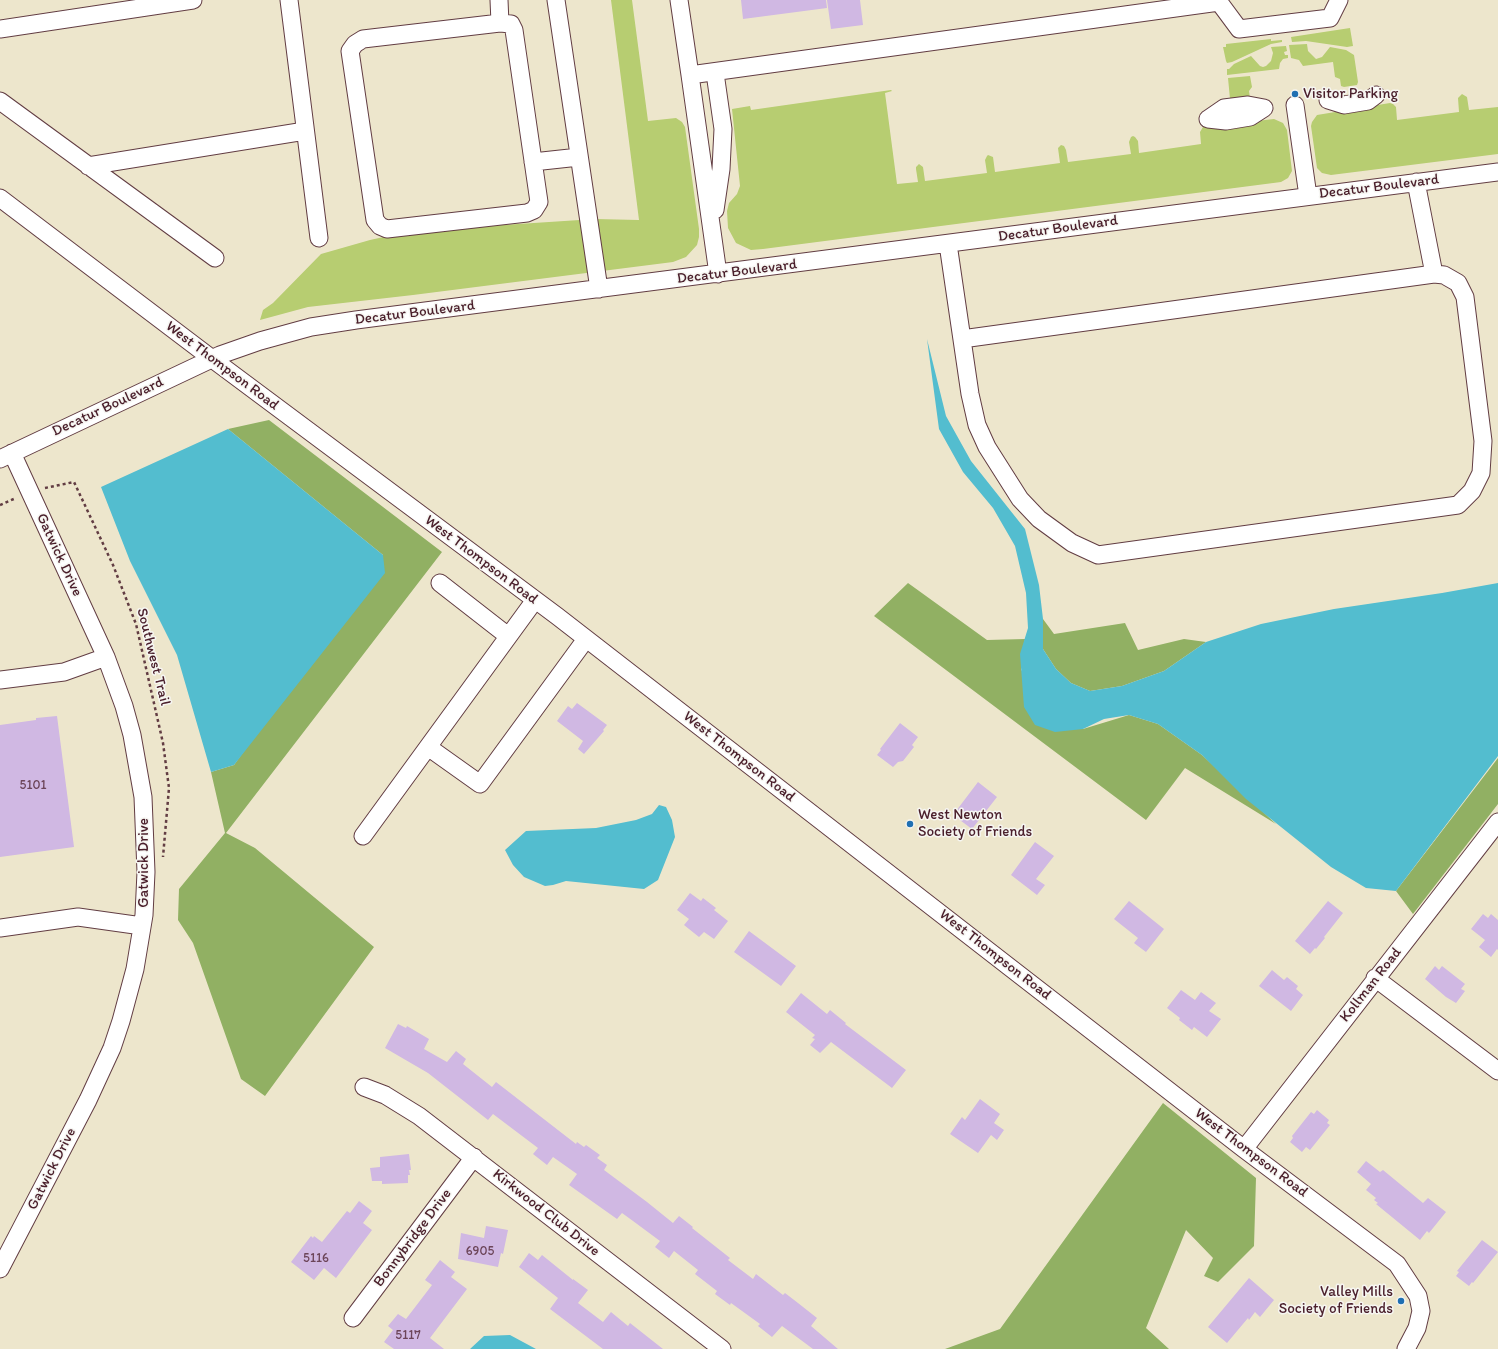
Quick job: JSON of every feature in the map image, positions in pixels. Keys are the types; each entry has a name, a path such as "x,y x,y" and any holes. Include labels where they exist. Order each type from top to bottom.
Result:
{"street":[{"path":"0,29 193,0"},
{"path":"289,0 319,238"},
{"path":"499,0 500,23"},
{"path":"556,0 599,289"},
{"path":"679,0 718,274"},
{"path":"690,75 715,73 1219,2 1239,29 1330,18 1339,0"},
{"path":"500,23 511,24 514,30 539,202 534,210 527,212 387,229 380,226 376,220 350,51 355,44 363,40 500,23"},
{"path":"712,228 721,169 723,129 715,73"},
{"path":"1328,100 1344,105 1368,101 1376,95"},
{"path":"0,101 215,258"},
{"path":"1295,104 1308,196"},
{"path":"88,166 305,131"},
{"path":"533,162 579,157"},
{"name":"Decatur Boulevard","path":"6,456 211,358 260,341 311,327 1498,172"},
{"path":"1416,182 1434,274"},
{"name":"West Thompson Road","path":"0,198 535,600 1244,1149 1397,1264 1418,1296 1421,1311 1417,1328 1406,1349"},
{"path":"948,244 970,394 977,425 987,447 1020,499 1039,519 1072,543 1098,554 1458,505 1472,491 1481,473 1483,442 1465,297 1458,283 1444,275 1434,274 962,339"},
{"name":"Gatwick Drive","path":"0,1269 88,1100 121,1021 133,979 142,926 146,861 143,797 132,735 124,706 106,657 30,492 6,456"},
{"path":"440,583 508,636"},
{"path":"363,836 535,600"},
{"path":"428,747 480,784 586,639"},
{"path":"0,680 64,672 106,657"},
{"name":"Kollman Road","path":"1244,1149 1498,822"},
{"path":"0,928 78,917 142,926"},
{"path":"1376,978 1498,1071"},
{"name":"Kirkwood Club Drive","path":"364,1087 385,1095 419,1116 722,1349"},
{"name":"Bonnybridge Drive","path":"352,1318 474,1157"}],"path":[{"name":"Southwest Trail","path":"30,492 74,482 114,565 136,624 163,744 169,788 163,860"}],"green space":[{"path":"611,0 632,0 648,121 676,118 682,122 685,127 699,229 697,245 686,257 673,262 308,307 260,320 263,310 273,303 321,254 370,240 411,231 595,219 639,220"},
{"path":"1350,28 1353,46 1347,47 1306,41 1292,42 1291,37"},
{"path":"1271,39 1271,41 1282,40 1282,42 1271,44 1227,63 1223,47 1226,47 1226,44"},
{"path":"1307,44 1308,51 1316,59 1322,57 1330,47 1346,50 1354,55 1358,82 1357,85 1341,86 1340,79 1335,77 1333,62 1303,66 1299,60 1291,58 1289,45"},
{"path":"1286,46 1287,51 1284,52 1285,55 1288,55 1288,58 1283,59 1280,63 1279,69 1227,75 1227,69 1251,56 1260,66 1266,66 1271,61 1273,53 1271,47"},
{"path":"1250,76 1252,87 1249,91 1250,98 1230,99 1228,78"},
{"path":"892,91 885,93 897,184 918,182 916,167 919,164 923,167 925,181 987,173 985,160 988,155 993,157 995,172 1060,163 1058,148 1061,145 1064,146 1066,150 1068,162 1131,154 1129,142 1133,136 1138,141 1139,153 1201,144 1200,132 1203,127 1274,119 1283,123 1287,130 1292,171 1288,178 1281,182 763,249 751,250 736,243 728,228 727,211 729,203 737,194 740,186 732,109 750,106 751,110"},
{"path":"1462,94 1467,97 1469,110 1498,107 1498,154 1331,175 1322,173 1317,168 1311,126 1317,115 1390,103 1396,107 1397,120 1459,112 1458,98"},
{"path":"269,420 442,552 226,833 255,848 374,947 265,1096 241,1079 193,943 178,920 179,889 225,833 211,772 234,765 383,555 228,429"},
{"path":"908,583 987,640 1025,639 1021,670 1083,729 1129,715 1158,724 1202,755 1276,824 1185,768 1146,820 874,616"},
{"path":"1043,619 1054,634 1125,623 1138,650 1184,639 1206,642 1164,671 1122,686 1090,691 1071,683 1056,669 1043,649"},
{"path":"1498,758 1498,804 1413,914 1396,891"},
{"path":"1163,1103 1256,1178 1254,1246 1218,1282 1204,1276 1213,1258 1186,1230 1146,1328 1169,1349 945,1349 1000,1329"}],"water":[{"path":"927,339 946,416 971,461 1025,529 1039,585 1043,619 1043,649 1056,669 1071,683 1090,691 1122,686 1164,671 1206,642 1261,624 1334,609 1498,583 1498,756 1396,891 1366,888 1331,867 1246,799 1202,755 1158,724 1129,715 1104,719 1083,729 1055,732 1035,725 1024,707 1020,654 1028,628 1026,593 1015,546 993,508 963,472 939,429"},
{"path":"228,429 383,555 385,573 234,765 211,772 177,655 130,561 101,487"},
{"path":"659,805 666,807 672,820 675,837 658,880 644,889 566,881 545,886 524,877 513,865 505,850 526,831 596,828 636,820 652,814"},
{"path":"510,1335 536,1349 470,1349 484,1336"}],"building":[{"path":"741,0 826,0 827,8 743,19"},
{"path":"827,0 860,0 863,25 831,29"},
{"path":"577,703 607,725 603,730 604,731 584,754 578,749 583,741 557,721 568,706 572,709"},
{"path":"57,716 74,847 0,857 0,725 36,720 36,718"},
{"path":"900,723 918,737 912,745 914,747 903,761 898,762 893,767 877,755"},
{"path":"978,782 997,797 972,829 953,815"},
{"path":"1035,842 1054,856 1036,879 1045,885 1037,895 1011,875"},
{"path":"690,893 701,901 703,898 716,908 714,910 728,921 714,939 704,932 699,937 684,925 689,919 677,910"},
{"path":"1129,901 1164,929 1146,952 1134,943 1138,938 1114,919"},
{"path":"1328,901 1343,913 1324,937 1325,938 1310,954 1295,941"},
{"path":"1483,914 1488,918 1491,914 1498,920 1498,950 1497,949 1491,957 1479,947 1485,940 1471,929"},
{"path":"749,931 796,966 781,986 734,952"},
{"path":"1435,966 1439,970 1442,966 1465,984 1461,989 1465,991 1456,1003 1446,997 1425,979"},
{"path":"1272,970 1284,980 1287,977 1298,986 1296,989 1303,995 1291,1011 1259,986"},
{"path":"1181,990 1195,1000 1201,992 1216,1003 1209,1011 1221,1019 1207,1037 1194,1027 1192,1030 1167,1008"},
{"path":"801,993 827,1014 830,1010 846,1023 845,1024 906,1070 892,1088 831,1042 820,1053 810,1045 815,1039 812,1038 815,1035 786,1012"},
{"path":"398,1024 406,1028 407,1026 429,1039 424,1049 447,1062 456,1051 466,1059 463,1064 492,1087 496,1082 576,1144 577,1142 584,1147 586,1145 600,1155 597,1158 607,1165 604,1170 673,1223 679,1216 730,1258 728,1260 753,1279 756,1274 783,1295 785,1293 817,1318 811,1326 838,1349 813,1349 782,1326 772,1337 758,1326 760,1324 731,1303 730,1305 715,1294 717,1291 695,1274 698,1270 674,1251 669,1258 655,1247 660,1241 633,1221 622,1213 617,1219 569,1185 577,1174 553,1157 547,1165 533,1154 538,1148 493,1114 488,1120 428,1073 385,1048"},
{"path":"980,1099 1000,1114 994,1123 1004,1130 997,1140 991,1135 978,1153 950,1134 962,1117 965,1120"},
{"path":"1317,1110 1329,1120 1327,1123 1330,1125 1310,1150 1306,1147 1302,1152 1290,1142 1293,1138 1292,1136 1311,1112 1314,1114"},
{"path":"409,1154 411,1170 409,1170 410,1175 408,1175 408,1183 382,1184 382,1181 372,1181 370,1168 380,1167 380,1157"},
{"path":"1366,1161 1380,1172 1383,1170 1423,1203 1428,1198 1446,1212 1429,1233 1427,1231 1420,1240 1376,1204 1378,1203 1374,1200 1376,1198 1366,1190 1371,1184 1357,1172"},
{"path":"359,1201 372,1211 363,1223 372,1230 336,1278 324,1268 314,1280 291,1262 311,1236 313,1238 314,1236 322,1242 347,1211 350,1213"},
{"path":"486,1226 508,1230 503,1254 501,1253 498,1267 458,1259 461,1233 484,1238"},
{"path":"1482,1240 1498,1252 1469,1286 1456,1276 1459,1272 1457,1271"},
{"path":"529,1253 538,1260 542,1255 588,1290 578,1303 603,1322 611,1312 628,1326 630,1323 663,1349 603,1349 550,1309 558,1298 519,1267"},
{"path":"440,1260 455,1272 451,1277 467,1289 430,1338 444,1349 394,1349 384,1342 393,1330 388,1326 398,1314 406,1319 432,1285 425,1280"},
{"path":"1249,1278 1274,1300 1260,1317 1255,1312 1249,1320 1248,1318 1227,1343 1208,1327"}],"place":[{"name":"Visitor Parking","path":"1295,94"},
{"name":"West Newton Society of Friends","path":"910,824"},
{"name":"Valley Mills Society of Friends","path":"1401,1301"}]}
